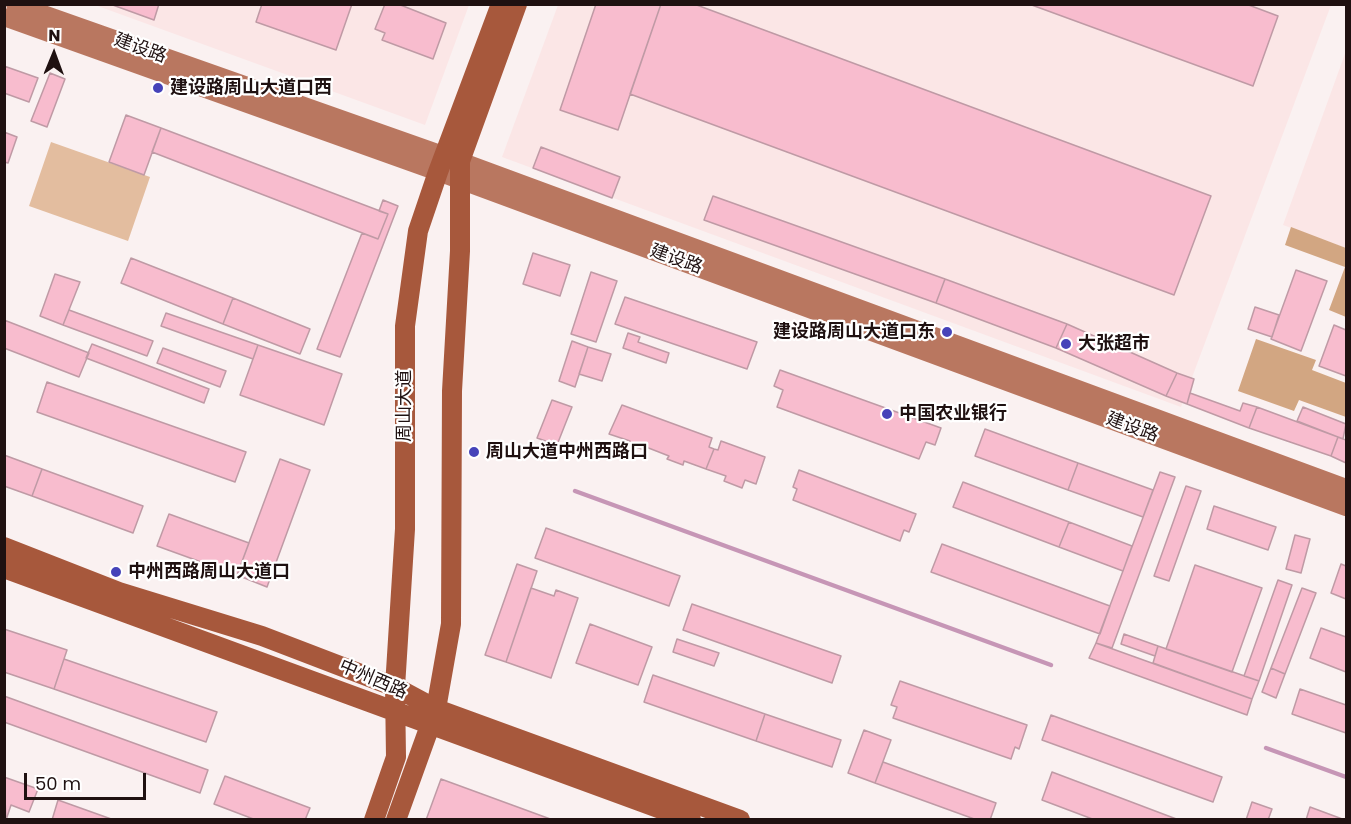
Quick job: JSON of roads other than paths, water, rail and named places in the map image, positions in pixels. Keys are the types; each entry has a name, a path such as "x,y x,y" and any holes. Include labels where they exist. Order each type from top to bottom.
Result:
{"main road":[{"name":"周山大道","path":"396,819 433,717 451,624 452,391 460,252 451,167 501,4"},
{"name":"周山大道","path":"374,819 396,757 394,687 405,529 405,326 418,231 451,167 517,4"},
{"name":"中州西路","path":"4,547 119,592 262,636 394,687 433,717 691,819"},
{"name":"中州西路","path":"4,568 394,711 433,717 740,819"}],"street":[{"name":"建设路","path":"15,4 1347,507"},
{"name":"建设路","path":"4,16 451,167 1347,488"}],"waterway":[{"path":"575,491 1051,665"},
{"path":"1266,748 1346,777"}],"place":[{"name":"建设路周山大道口西","path":"158,88"},
{"name":"建设路周山大道口东","path":"947,332"},
{"name":"大张超市","path":"1066,344"},
{"name":"中国农业银行","path":"887,414"},
{"name":"周山大道中州西路口","path":"474,452"},
{"name":"中州西路周山大道口","path":"116,572"}]}
